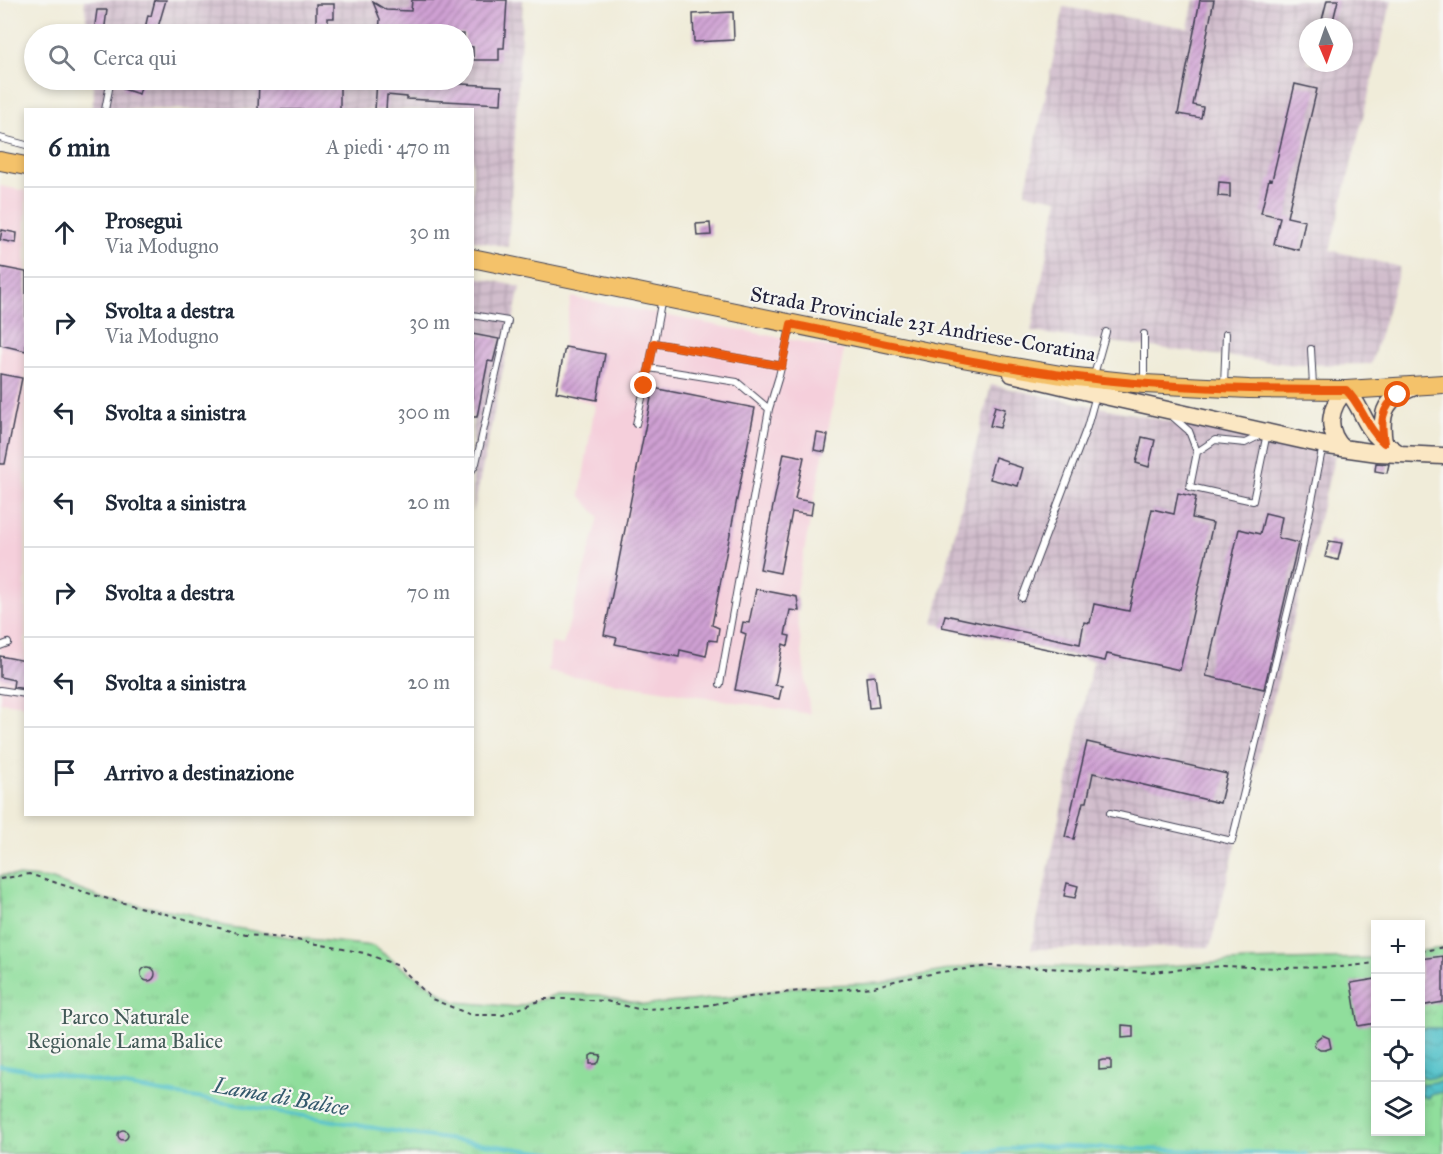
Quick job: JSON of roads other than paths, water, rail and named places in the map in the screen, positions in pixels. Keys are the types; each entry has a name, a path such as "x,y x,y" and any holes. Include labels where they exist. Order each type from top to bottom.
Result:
{"main road":[{"path":"0,161 24,166"},
{"name":"Strada Provinciale 231 Andriese-Coratina","path":"474,258 939,354 1035,371 1095,387 1144,384 1346,390 1443,384"}],"street":[{"path":"1384,443 1382,421 1386,407 1398,395 1421,385"},
{"path":"1095,387 1166,410 1323,445 1370,453 1443,456"},
{"path":"1343,448 1334,435 1330,419 1336,403 1346,390 1355,400 1370,429 1384,443 1401,454"}],"lane":[{"path":"105,108 109,90"},
{"path":"0,138 24,144"},
{"path":"636,424 662,297"},
{"path":"474,315 508,321 474,466"},
{"path":"720,684 769,409 782,366 791,324"},
{"path":"1022,598 1087,427 1106,332"},
{"path":"1144,334 1144,384"},
{"path":"1224,388 1227,334"},
{"path":"654,343 782,366"},
{"path":"1311,349 1313,390"},
{"path":"649,368 737,382 769,409"},
{"path":"1166,410 1189,431 1197,452 1190,487 1253,501 1267,432"},
{"path":"1197,452 1215,440 1245,443 1267,432"},
{"path":"1110,813 1232,841 1300,561 1323,445"},
{"path":"0,690 24,694"}],"water":[{"path":"1425,1029 1443,1030 1443,1075 1434,1078 1425,1077"},
{"path":"1443,1081 1443,1092 1429,1095 1426,1098 1425,1083"}],"waterway":[{"name":"Lama di Balice","path":"0,1065 417,1135 556,1154"},
{"name":"Lama di Balice","path":"967,1154 1035,1146 1306,1154"}],"park label":[{"name":"Parco Naturale Regionale Lama Balice","path":"125,1029"}]}
